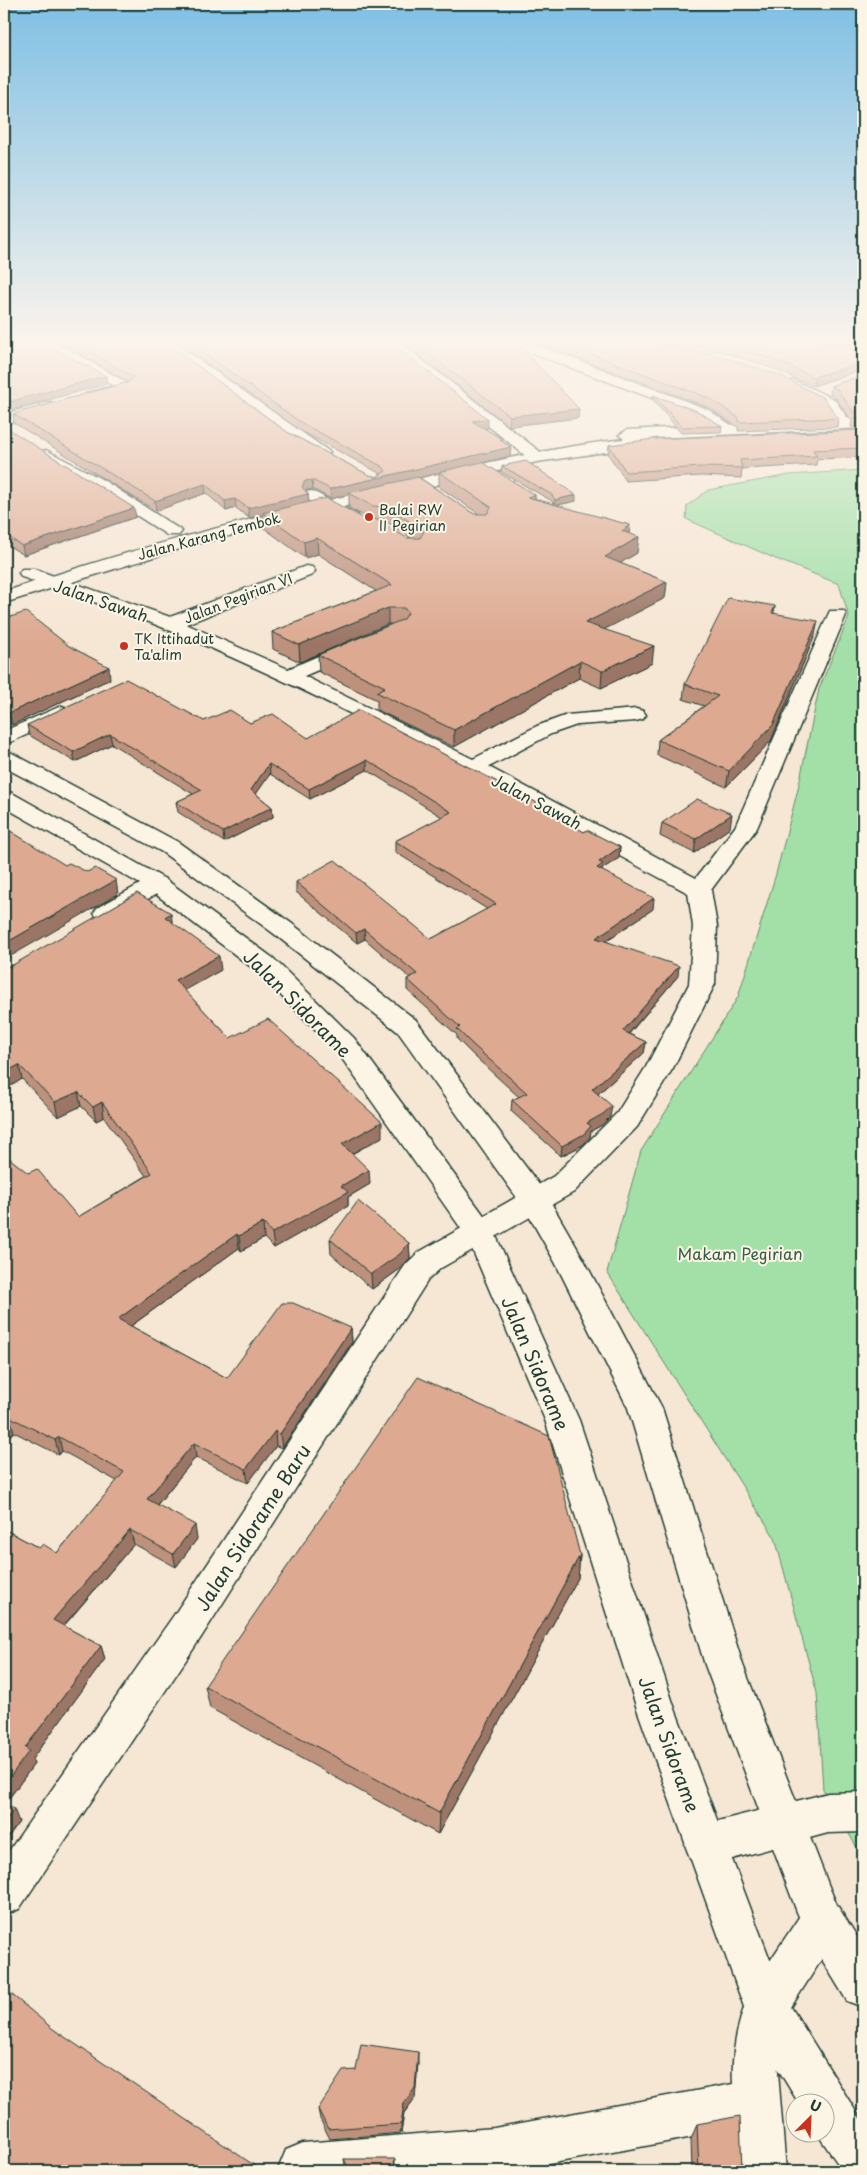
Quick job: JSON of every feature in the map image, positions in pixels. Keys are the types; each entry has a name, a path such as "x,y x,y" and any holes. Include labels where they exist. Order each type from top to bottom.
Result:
{"main road":[{"path":"302,440 335,459"},
{"path":"517,440 532,452"},
{"name":"Jalan Karang Tembok","path":"4,598 48,582 207,535 483,469 532,452 578,440"},
{"name":"Jalan Karang Tembok","path":"4,581 173,531 460,460 665,440"},
{"path":"32,446 99,484 173,531"},
{"path":"483,469 499,479"},
{"path":"419,483 435,494"},
{"path":"312,496 364,525"},
{"name":"Jalan Pegirian VI","path":"170,624 306,572"},
{"name":"Jalan Sawah","path":"28,573 48,582 170,624 288,676 473,767 699,890"},
{"path":"536,1202 564,1184 592,1158 627,1120 684,1022 702,984 705,926 699,890 746,828 837,615"},
{"path":"288,676 372,640"},
{"path":"4,740 80,702"},
{"path":"473,767 544,730 574,718 636,715"},
{"path":"4,758 170,847 282,928 407,1026 536,1202 569,1260 646,1408 724,1665 784,1825 822,1920 863,1985"},
{"name":"Jalan Sidorame","path":"4,798 157,884 264,964 345,1044 480,1233 562,1420 656,1709 766,2007 817,2092"},
{"path":"89,923 157,884"},
{"name":"Jalan Sidorame Baru","path":"4,1894 186,1627 417,1272 430,1260 536,1202"},
{"path":"706,1846 828,1813 863,1812"},
{"path":"762,2171 754,2060 766,2007 822,1920"},
{"path":"303,2167 494,2151 758,2102"},
{"name":"Jalan Sidorame","path":"834,2120 844,2136 863,2159"}],"green space":[{"name":"Makam Pegirian","path":"863,470 863,1858 823,1789 817,1693 775,1538 607,1272 641,1151 738,997 776,874 798,789 819,689 849,617 839,584 776,559 686,519 687,506 708,490 789,475"}],"building":[{"path":"4,440 27,440 134,508 22,546 4,534"},
{"path":"56,440 303,440 369,475 377,477 386,471 383,467 334,440 501,440 511,447 330,489 312,480 305,481 302,487 308,494 248,508 235,499 225,501 205,484 155,501"},
{"path":"642,440 863,440 863,448 813,450 817,456 740,460 742,468 702,467 626,472 609,445"},
{"path":"526,461 576,495 555,500 552,495 502,466"},
{"path":"482,462 535,495 527,497 630,525 622,531 639,537 605,557 667,582 585,623 654,646 602,671 580,661 454,730 376,692 385,687 318,655 404,619 408,613 404,608 388,608 299,645 272,632 392,585 317,538 304,542 263,513 326,498 363,518 375,519 407,538 420,538 424,531 387,507 373,506 348,493 418,477 474,514 487,514 491,507 439,472"},
{"path":"728,598 775,606 772,613 818,621 773,725 729,771 658,740 718,696 685,684"},
{"path":"26,612 69,646 109,667 9,713 4,710 4,619"},
{"path":"126,679 204,721 230,710 250,723 273,714 308,738 359,710 532,800 584,832 587,830 620,847 599,862 603,864 597,868 654,898 596,938 679,966 623,1031 646,1042 592,1089 612,1106 603,1114 587,1123 591,1126 584,1134 562,1146 512,1100 527,1093 473,1045 457,1029 460,1027 407,979 417,974 364,929 356,933 296,882 335,860 431,939 496,904 395,841 451,812 367,760 309,789 269,764 251,790 272,807 223,832 176,802 202,790 110,734 73,752 27,725"},
{"path":"697,799 732,814 696,839 662,823"},
{"path":"4,827 65,865 69,863 87,872 95,868 116,880 4,944"},
{"path":"137,893 171,913 165,917 219,956 175,980 230,1038 268,1019 382,1122 342,1144 369,1170 341,1186 348,1192 272,1233 263,1223 239,1236 237,1234 118,1319 227,1378 282,1303 293,1303 351,1328 280,1434 275,1431 246,1469 194,1443 147,1499 195,1525 173,1554 130,1530 53,1620 101,1646 25,1748 29,1751 4,1785 4,1529 39,1548 43,1544 57,1553 124,1472 59,1437 55,1440 10,1417 4,1422 4,1154 28,1173 37,1169 78,1217 152,1173 102,1102 93,1107 78,1092 55,1102 19,1065 4,1073 4,967 11,966"},
{"path":"358,1201 409,1243 400,1254 371,1274 330,1239"},
{"path":"418,1377 549,1436 580,1555 439,1813 205,1686"},
{"path":"4,1803 14,1809 4,1823"},
{"path":"4,1988 53,2029 261,2170 304,2171 4,2171"},
{"path":"361,2044 418,2052 415,2088 404,2103 401,2124 328,2129 318,2109 343,2071 356,2070"},
{"path":"740,2116 742,2171 699,2171 697,2124"},
{"path":"344,2159 395,2159 393,2171 350,2171"}],"place":[{"name":"Balai RW II Pegirian","path":"369,517"},
{"name":"TK Ittihadut Ta'alim","path":"124,646"}]}
